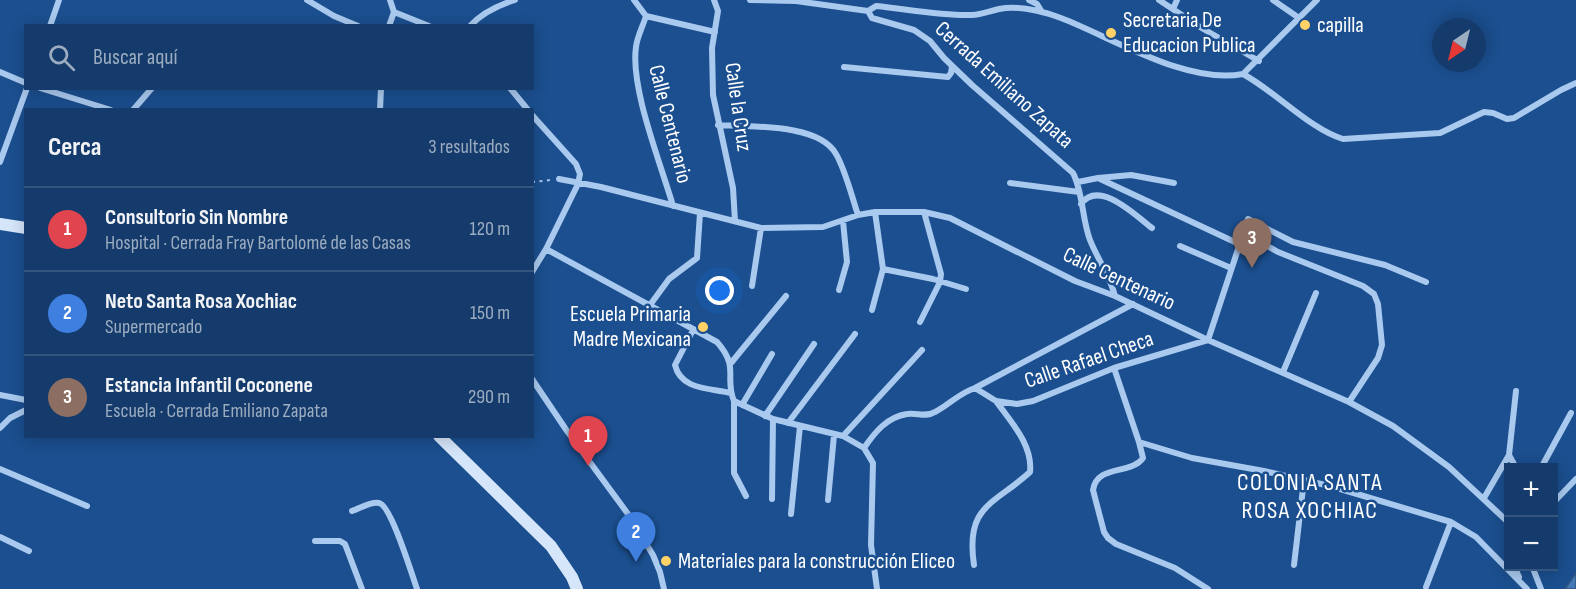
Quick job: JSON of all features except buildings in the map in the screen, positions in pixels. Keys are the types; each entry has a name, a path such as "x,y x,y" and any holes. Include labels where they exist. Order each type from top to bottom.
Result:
{"street":[{"path":"51,24 59,0"},
{"path":"307,0 353,24"},
{"path":"390,0 394,12 390,24"},
{"path":"473,24 503,3 515,0"},
{"path":"634,0 646,16 715,32"},
{"name":"Calle la Cruz","path":"714,0 717,11 712,48 713,95 733,188 735,220"},
{"path":"750,0 796,1 868,11 876,6 975,15 1010,7 1042,12 1183,69 1227,76 1243,74 1259,61 1317,0"},
{"path":"1029,0 1037,4 1042,12"},
{"path":"1159,0 1259,61"},
{"path":"1173,9 1178,0"},
{"path":"1273,0 1299,18"},
{"name":"Cerrada Emiliano Zapata","path":"868,11 872,18 914,30 930,41 952,66 1073,173 1078,182 1090,241 1115,296"},
{"path":"394,12 424,24"},
{"name":"Calle Centenario","path":"646,16 636,46 635,64 638,89 673,206"},
{"path":"844,67 948,77 952,66"},
{"path":"0,72 24,82"},
{"path":"1243,74 1263,85 1329,135 1343,139 1440,133 1484,112 1507,119 1514,118 1576,83"},
{"path":"0,162 26,90"},
{"path":"46,90 105,108"},
{"path":"135,108 150,90"},
{"path":"380,108 381,90"},
{"path":"512,90 526,108"},
{"path":"534,117 576,164 580,174 578,184 534,269"},
{"path":"718,125 798,131 826,142 836,153 858,215"},
{"name":"Cerrada Emiliano Zapata","path":"1078,182 1131,175 1174,183"},
{"path":"1098,178 1239,244"},
{"name":"Calle Centenario","path":"559,179 601,187 760,228 823,227 858,215 875,212 924,212 950,218 1075,281 1115,296 1349,402 1403,433 1449,467 1504,518"},
{"path":"1010,183 1079,192"},
{"path":"1081,204 1084,199 1092,196 1114,199 1152,228"},
{"path":"872,310 883,269 875,212"},
{"path":"920,322 940,282 941,274 924,212"},
{"path":"650,305 669,279 697,258 700,213"},
{"path":"1208,340 1248,219 1293,242 1385,265 1426,282"},
{"path":"839,290 847,262 843,220"},
{"path":"0,224 24,228"},
{"path":"752,286 760,228"},
{"path":"1244,233 1278,252 1363,286 1374,294 1380,320 1382,345 1378,358 1349,402"},
{"path":"1180,246 1231,268"},
{"path":"546,249 717,342 725,351 731,363 730,393 734,401 734,473 746,496"},
{"path":"883,269 966,289"},
{"path":"1283,372 1316,293"},
{"path":"731,363 786,296"},
{"path":"864,448 874,433 886,422 909,413 924,416 934,413 964,392 1133,304"},
{"path":"693,330 675,365 677,374 687,384 730,393"},
{"path":"788,423 855,334"},
{"name":"Calle Rafael Checa","path":"975,388 996,401 1017,404 1033,401 1114,369 1208,340"},
{"path":"765,416 814,344"},
{"path":"843,436 922,350"},
{"path":"742,405 772,354"},
{"path":"1114,369 1139,442 1142,460 1135,465 1103,474 1094,483 1093,490 1104,532 1116,544 1175,568 1208,589"},
{"path":"534,382 628,514 653,555 664,589"},
{"path":"1484,498 1509,455 1516,391"},
{"path":"0,395 24,400"},
{"path":"734,401 773,419 843,436 864,448 873,463 871,545 877,589"},
{"path":"974,565 972,552 978,516 987,505 1030,472 1031,463 1023,439 996,401"},
{"path":"0,428 10,418 24,411"},
{"path":"1544,463 1571,413"},
{"path":"772,499 773,419"},
{"path":"791,514 800,426"},
{"path":"828,500 834,435"},
{"path":"441,438 551,546 572,577 577,589"},
{"path":"1139,442 1192,458 1304,480 1451,522 1476,537 1525,586"},
{"path":"1509,455 1513,463"},
{"path":"0,469 87,506"},
{"path":"1558,498 1576,479"},
{"path":"1294,565 1304,480"},
{"path":"352,511 374,503 384,506 399,536 417,589"},
{"path":"1426,587 1451,522"},
{"path":"0,537 29,551"},
{"path":"315,541 340,541 345,544 362,589"},
{"path":"1516,571 1525,586"},
{"path":"1534,571 1541,589"}],"path":[{"path":"534,182 559,179"}],"place":[{"name":"capilla","path":"1305,25"},
{"name":"Secretaria De Educacion Publica","path":"1111,33"},
{"name":"Estancia Infantil Coconene","path":"1252,268"},
{"name":"Escuela Primaria Madre Mexicana","path":"703,327"},
{"name":"Consultorio Sin Nombre","path":"588,466"},
{"name":"Materiales para la construcción Eliceo","path":"666,561"},
{"name":"Neto Santa Rosa Xochiac","path":"636,562"}],"district":[{"name":"COLONIA SANTA ROSA XOCHIAC","path":"1310,496"}]}
